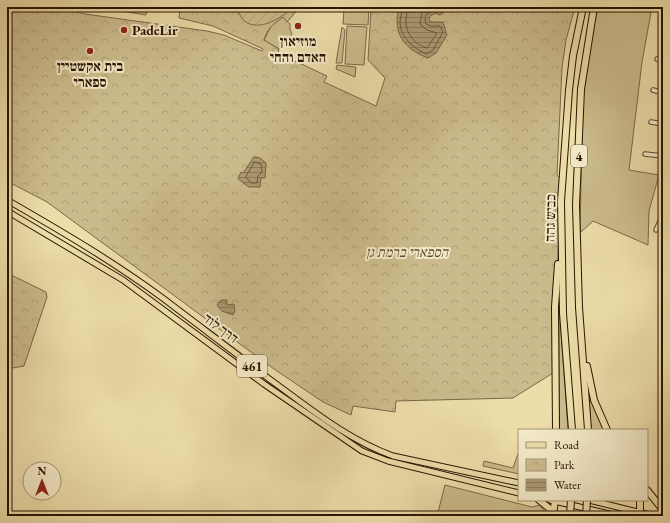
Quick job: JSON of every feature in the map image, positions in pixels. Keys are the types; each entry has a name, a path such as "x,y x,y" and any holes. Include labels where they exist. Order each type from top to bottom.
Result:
{"highway":[{"name":"כביש גהה","path":"572,429 563,313 562,201 569,90 573,56 583,7"},
{"name":"כביש גהה","path":"588,429 579,306 576,205 581,89 594,7"},
{"path":"555,429 556,307 562,201"},
{"path":"579,306 591,388 598,410 607,429"},
{"path":"648,491 663,510"},
{"path":"540,501 549,508 553,516"},
{"path":"553,501 553,516"},
{"path":"570,516 571,501"},
{"path":"586,516 588,501"},
{"path":"640,501 640,514"}],"main road":[{"name":"דרך לוד","path":"7,200 79,242 143,284 310,410 350,436 374,449 393,456 518,483"},
{"name":"דרך לוד","path":"8,212 123,280 264,384 362,451 388,461 518,493"},
{"path":"557,501 618,516"},
{"path":"592,501 640,514 654,516"}],"street":[{"path":"658,59 663,60"},
{"path":"653,90 663,93"},
{"path":"651,122 663,124"},
{"path":"645,154 663,156"},
{"path":"661,187 661,176 663,176"},
{"path":"656,230 663,215"}],"green space":[{"name":"הספארי ברמת גן","path":"7,7 57,7 85,14 207,31 224,35 262,51 263,49 213,26 179,18 180,7 300,7 287,22 283,17 274,24 267,32 264,40 279,49 278,53 327,76 324,82 376,106 385,78 368,60 371,9 345,7 575,7 566,40 562,68 557,175 561,179 553,373 513,398 396,401 395,412 353,406 351,415 323,402 274,369 47,202 7,181"},
{"path":"96,7 147,7 146,15"},
{"path":"237,7 293,7 287,13 271,22 262,25 254,25 247,23 241,17"},
{"path":"596,7 652,7 642,62 629,170 659,175 649,211 648,245 593,221 580,233 583,82"},
{"path":"344,9 369,10 368,25 343,24"},
{"path":"283,17 290,24 292,34 279,49 264,40 272,24"},
{"path":"347,26 367,27 364,65 345,64"},
{"path":"342,27 345,30 342,63 336,63"},
{"path":"337,65 356,67 355,77 336,69"},
{"path":"7,273 46,292 47,297 24,366 7,369"},
{"path":"559,304 568,429 559,429"},
{"path":"588,381 590,396 605,429 591,429"},
{"path":"518,454 518,474 483,466 484,461 513,468"},
{"path":"445,485 532,507 540,505 547,516 437,516"}],"water":[{"path":"399,7 448,7 442,14 438,15 436,13 430,16 429,21 443,22 447,35 436,53 428,58 412,50 406,45 397,25"},
{"path":"254,157 260,158 266,163 265,178 261,178 260,187 249,187 238,179 241,172 243,173"},
{"path":"221,300 227,300 227,305 234,304 235,311 233,315 222,311 217,305"}],"place":[{"name":"מוזיאון האדם והחי","path":"298,26"},
{"name":"PadeLir","path":"124,30"},
{"name":"בית אקשטיין ספארי","path":"90,51"}]}
